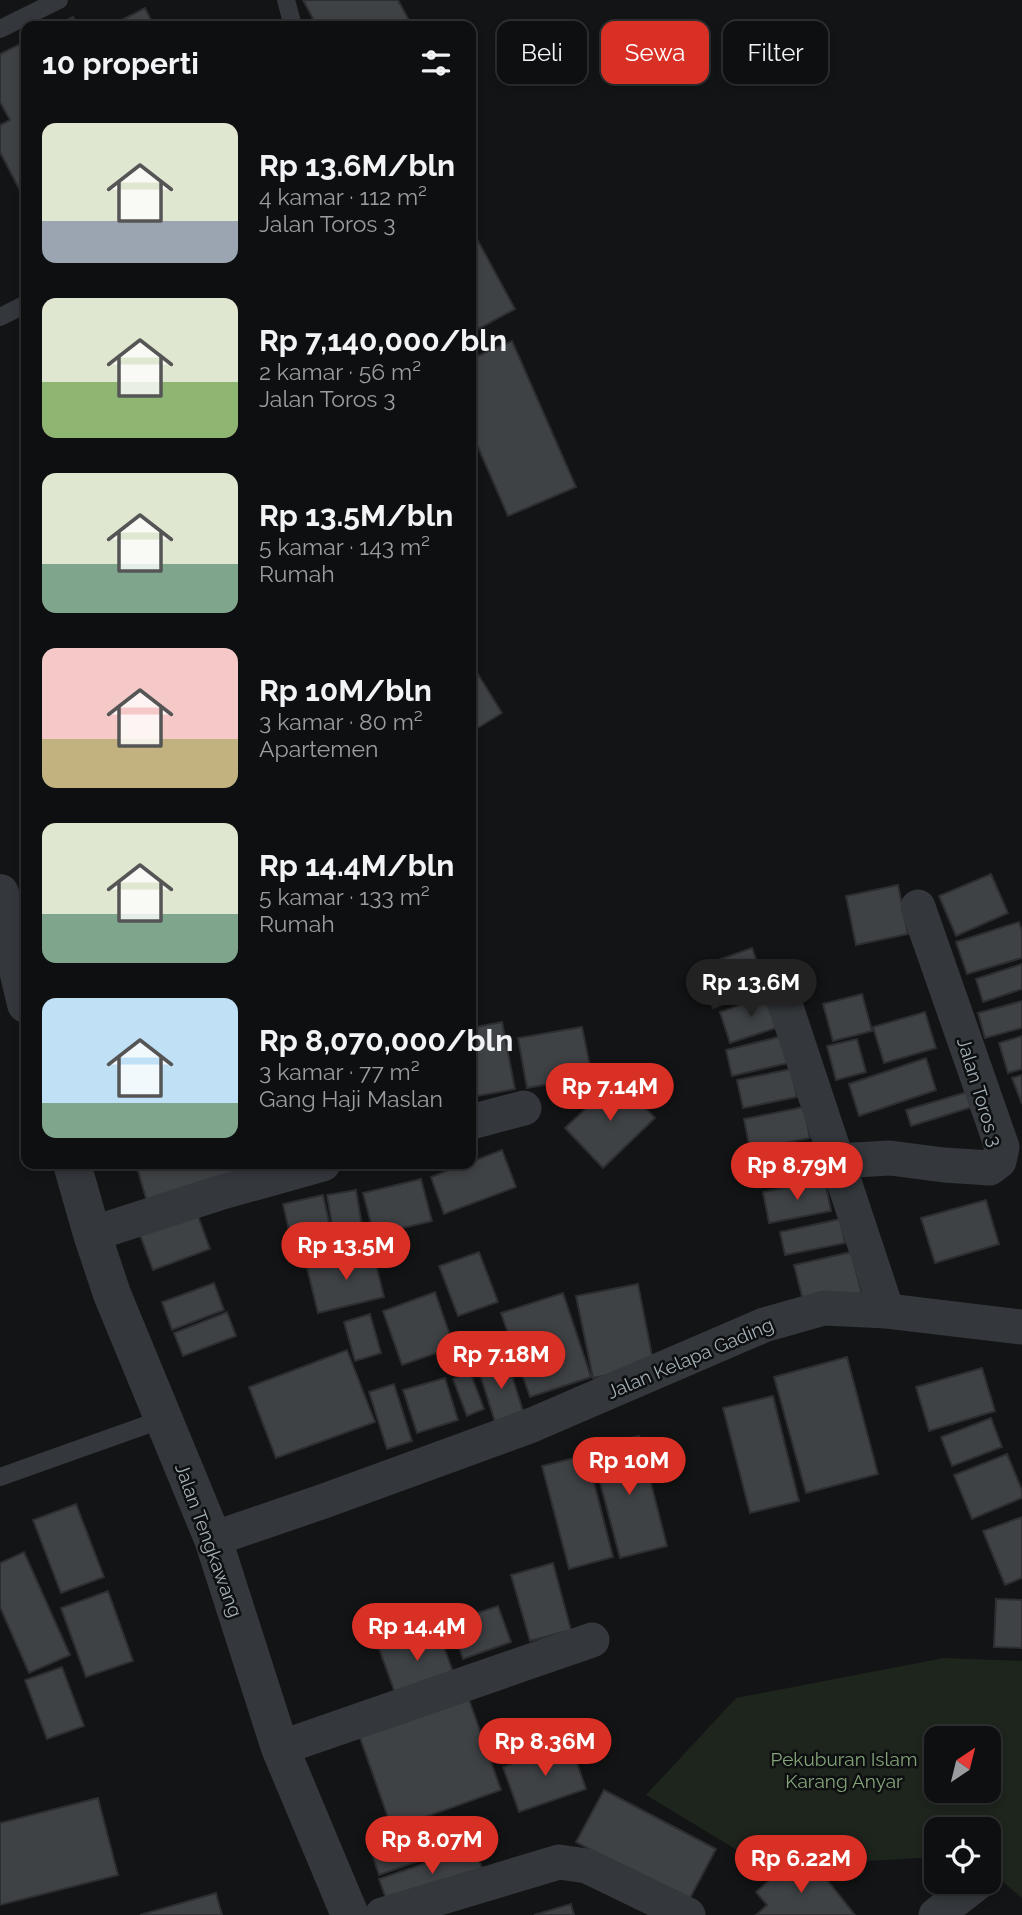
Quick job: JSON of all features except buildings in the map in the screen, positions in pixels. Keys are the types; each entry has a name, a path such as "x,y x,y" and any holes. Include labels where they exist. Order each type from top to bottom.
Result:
{"street":[{"path":"0,893 21,974"},
{"name":"Jalan Toros 3","path":"837,1161 890,1158 990,1168 999,1161 1002,1147 918,907"},
{"path":"779,986 887,1311"},
{"path":"476,1121 524,1108"},
{"name":"Jalan Tengkawang","path":"73,1169 112,1294 213,1539 280,1748 350,1915"},
{"path":"92,1234 219,1193 305,1169"},
{"name":"Jalan Kelapa Gading","path":"213,1539 324,1502 532,1425 764,1325 824,1308 887,1311 1022,1326"},
{"path":"280,1748 592,1640"},
{"path":"382,1915 559,1862 587,1866 688,1915"},
{"path":"936,1915 963,1894"}],"lane":[{"path":"0,29 59,0"},
{"path":"286,0 292,21"},
{"path":"0,317 21,306"},
{"path":"0,1476 163,1419"}],"green space":[{"name":"Pekuburan Islam Karang Anyar","path":"944,1658 1022,1661 1022,1898 1001,1880 1001,1817 924,1817 924,1858 765,1867 646,1795 736,1698"}]}
